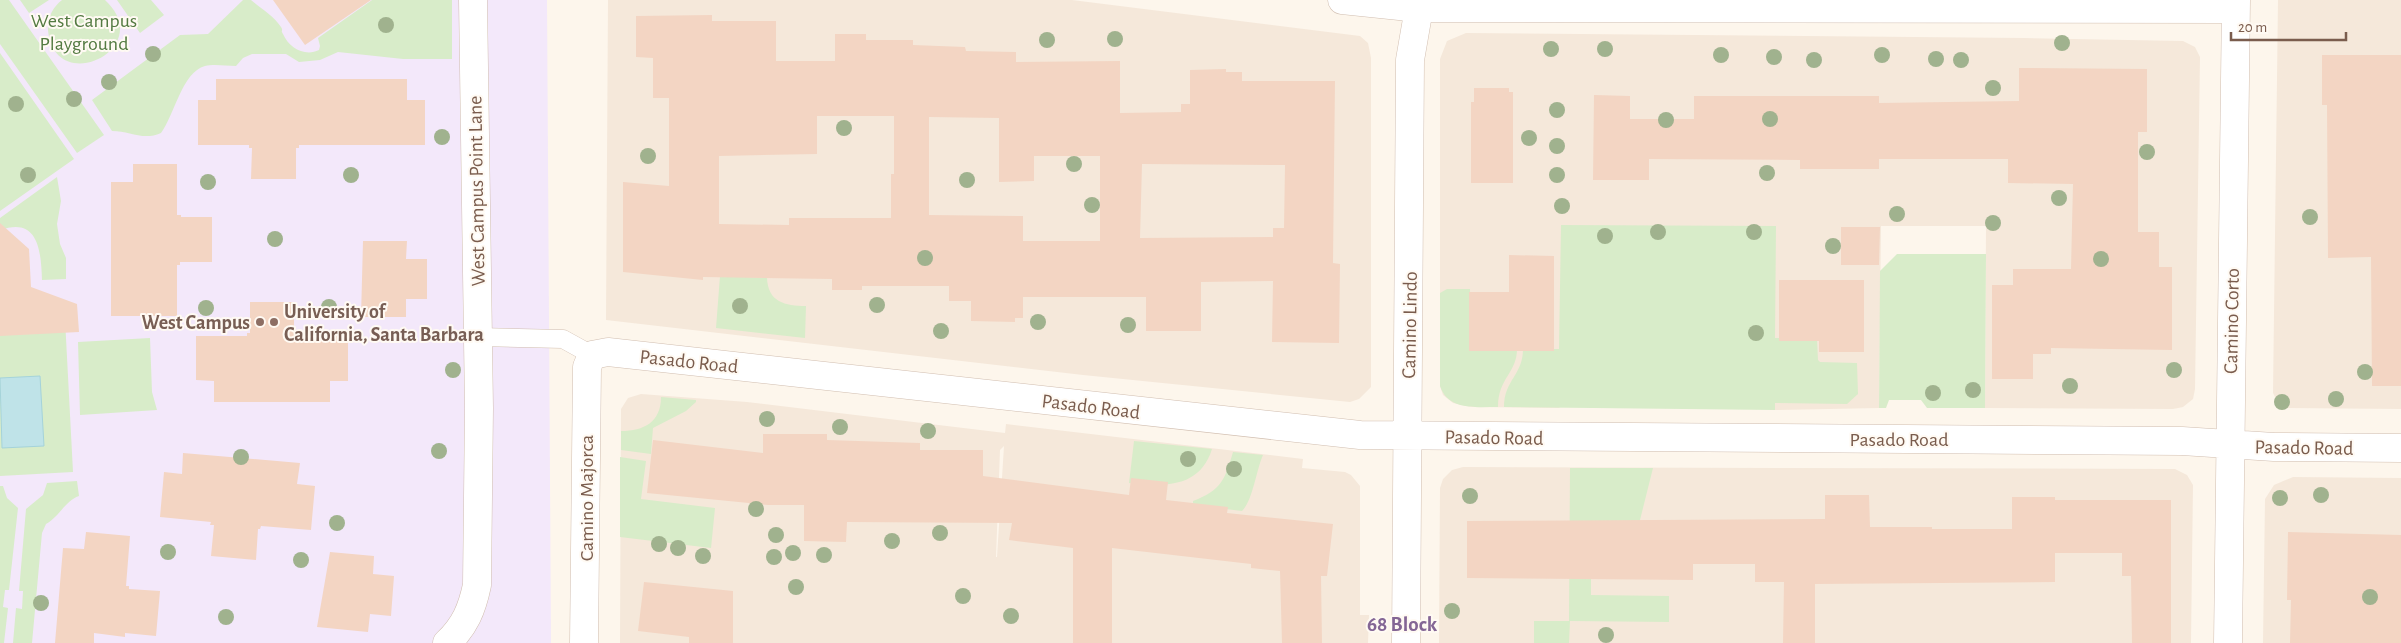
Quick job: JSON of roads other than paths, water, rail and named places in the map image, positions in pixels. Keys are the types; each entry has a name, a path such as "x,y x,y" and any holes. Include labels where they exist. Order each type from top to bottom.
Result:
{"street":[{"name":"West Campus Point Lane","path":"447,643 463,626 473,605 477,585 478,337 473,0"},
{"path":"1342,0 1419,8 1980,4 2236,5"},
{"name":"Camino Corto","path":"2228,643 2236,5"},
{"name":"Camino Lindo","path":"1406,643 1410,60 1419,8"},
{"name":"Pasado Road","path":"592,355 608,352 1360,435 2182,441 2274,447 2401,448"},
{"name":"Camino Majorca","path":"584,643 586,367 592,355"}],"lane":[{"path":"478,337 563,339 592,355"}],"water":[{"path":"40,376 44,446 2,448 0,378"}],"place":[{"name":"West Campus","path":"260,322"},
{"name":"University of California, Santa Barbara","path":"274,322"}],"district":[{"name":"68 Block","path":"1402,624"}],"park label":[{"name":"West Campus Playground","path":"84,32"}]}
